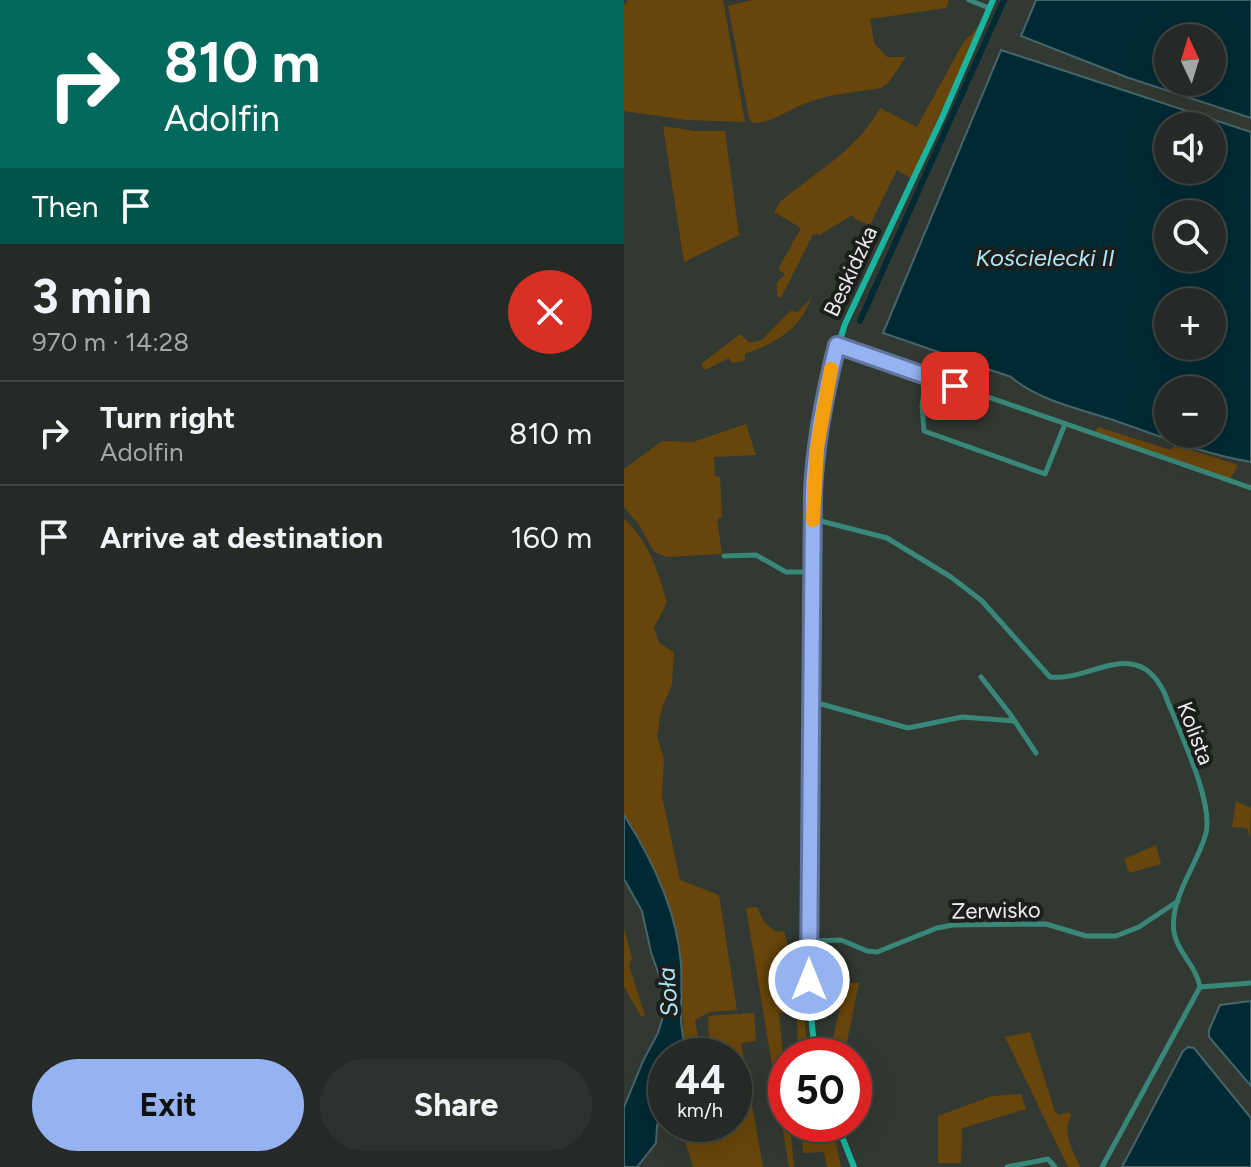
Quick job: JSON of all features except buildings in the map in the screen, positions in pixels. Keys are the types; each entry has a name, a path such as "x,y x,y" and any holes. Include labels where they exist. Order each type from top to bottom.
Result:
{"main road":[{"name":"Beskidzka","path":"813,1038 809,941 813,519 817,448 826,392 837,345 849,315 941,120 993,0"},
{"path":"844,1142 854,1167"}],"street":[{"path":"969,0 989,8"},
{"path":"837,345 1251,488"},
{"path":"927,376 922,405 924,431 1045,474 1065,424"},
{"name":"Kolista","path":"813,519 887,538 948,574 982,601 1050,677 1065,677 1116,663 1138,667 1155,677 1164,692 1200,786 1207,813 1206,833 1174,917 1175,937 1200,987"},
{"path":"724,556 756,555 786,572 812,572"},
{"path":"981,677 1036,753"},
{"path":"810,701 908,728 970,717 1015,721"},
{"name":"Zerwisko","path":"809,941 841,940 877,952 939,927 966,924 1046,924 1086,936 1108,937 1134,930 1179,901"},
{"path":"1102,1167 1200,987 1251,983"},
{"path":"1007,1167 1048,1159 1055,1167"}],"shaded area":[{"path":"628,0 723,0 745,122 687,120 624,111 624,5"},
{"path":"752,0 949,0 946,8 870,19 874,43 887,57 906,57 881,88 824,97 773,119 752,123 728,6"},
{"path":"981,24 911,178 897,170 870,225 855,219 853,215 819,235 813,234 781,298 777,296 777,283 785,274 778,269 801,228 774,212 781,201 848,148 880,108 917,127 963,43"},
{"path":"663,126 695,131 725,131 739,235 684,262"},
{"path":"811,298 793,327 776,340 745,354 745,361 731,363 729,358 705,370 701,364 740,334 750,343 762,340 790,311 798,312"},
{"path":"746,424 756,455 714,457 715,476 720,477 722,517 717,519 722,554 667,557 654,552 640,526 624,507 624,469 662,441 693,442"},
{"path":"1098,427 1154,445 1154,448 1184,448 1238,465 1230,479 1095,432"},
{"path":"624,519 646,547 667,602 654,628 659,643 674,652 672,684 661,711 657,736 664,759 662,796 680,880 719,895 737,1010 710,1012 695,1020 698,1037 709,1038 683,1038 681,961 647,853 624,815"},
{"path":"1236,801 1251,808 1250,837 1247,828 1232,827"},
{"path":"1156,845 1161,864 1129,873 1124,859"},
{"path":"757,907 764,922 776,932 784,931 788,946 804,967 807,1038 798,1038 797,1012 779,1013 781,1038 768,1038 768,1041 746,908"},
{"path":"624,928 632,958 629,965 645,1016 641,1016 624,987"},
{"path":"848,975 847,983 859,983 848,1038 833,1038 843,995 832,992 829,977"},
{"path":"754,1013 756,1041 752,1042 752,1038 709,1038 708,1016"},
{"path":"1030,1032 1055,1112 1059,1115 1069,1112 1071,1115 1068,1135 1080,1167 1068,1167 1005,1037"},
{"path":"1021,1094 1026,1109 962,1128 961,1163 938,1163 938,1116 992,1096"},
{"path":"752,1105 763,1167 693,1167 685,1142 752,1142"},
{"path":"785,1142 792,1142 794,1167 789,1167"},
{"path":"802,1142 836,1142 841,1167 827,1167 824,1152 803,1153"}],"water":[{"path":"1036,0 1251,0 1251,118 1184,96 1226,96 1226,24 1154,24 1154,86 1021,36"},
{"name":"Kościelecki II","path":"1001,50 1190,112 1154,112 1154,184 1226,184 1226,124 1251,132 1251,462 1196,448 1226,448 1226,376 1154,376 1154,434 1059,403 1033,392 1011,377 883,333"},
{"name":"Soła","path":"624,815 644,849 669,905 679,944 683,1038 655,1038 664,1013 660,978 642,911 624,879"},
{"path":"1251,1001 1251,1086 1209,1037 1209,1030 1220,1005"},
{"path":"1188,1047 1194,1048 1251,1118 1251,1167 1122,1167 1183,1051"},
{"path":"648,1052 648,1142 656,1143 637,1167 624,1167 624,1107"}],"waterway":[{"path":"860,321 1004,0"}],"slow traffic":[{"path":"813,520 817,448 831,369"}],"route":[{"path":"809,980 813,492 824,401 837,345 955,386"}]}
